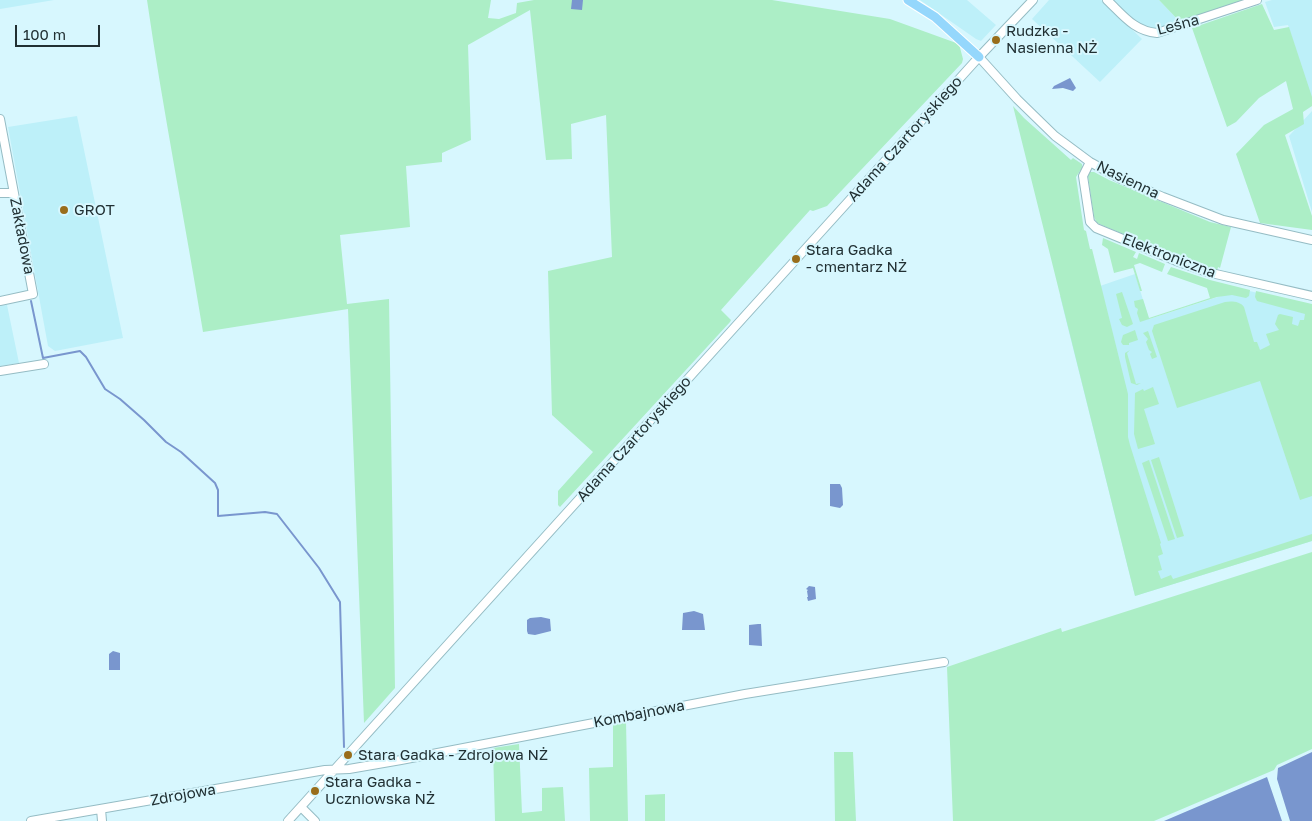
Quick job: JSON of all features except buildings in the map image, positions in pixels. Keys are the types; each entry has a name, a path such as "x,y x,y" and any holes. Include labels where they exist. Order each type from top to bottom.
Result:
{"main road":[{"path":"908,0 935,17 979,57"}],"street":[{"name":"Adama Czartoryskiego","path":"288,821 979,57 1033,0"},
{"name":"Leśna","path":"1107,0 1137,28 1157,33 1257,0"},
{"name":"Nasienna","path":"979,57 1017,99 1055,136 1090,162 1121,179 1222,220 1312,240"},
{"name":"Zakładowa","path":"0,119 33,294 0,301"},
{"name":"Elektroniczna","path":"1090,162 1083,176 1090,222 1096,228 1207,272 1312,296"},
{"path":"0,193 14,192"},
{"path":"0,371 44,364"},
{"name":"Kombajnowa","path":"335,770 419,757 745,694 944,662"},
{"name":"Zdrojowa","path":"31,821 325,770 335,770"},
{"path":"300,808 315,821"},
{"path":"101,809 102,821"}],"shaded area":[{"path":"0,0 54,0 0,9"},
{"path":"920,0 967,0 996,25 981,41"},
{"path":"1049,0 1101,0 1142,39 1100,82 1032,19"},
{"path":"1111,0 1159,0 1180,22 1154,30 1140,26"},
{"path":"1272,0 1312,0 1312,101 1288,25 1274,27 1265,2"},
{"path":"1312,111 1312,212 1289,136"},
{"path":"77,116 123,338 55,351 48,346 8,127"},
{"path":"1135,274 1149,319 1227,294 1233,287 1312,306 1312,541 1135,596 1060,296 1100,286"},
{"path":"7,305 19,363 0,366 0,306"}],"green space":[{"path":"147,0 491,0 488,18 499,19 516,13 517,3 534,0 772,0 890,19 959,44 963,59 962,63 827,206 813,211 810,210 721,310 731,320 730,322 560,507 558,505 558,491 593,452 552,415 548,271 612,257 606,115 571,124 572,159 546,160 530,10 468,45 471,140 442,153 442,162 406,166 410,227 340,235 347,304 389,299 395,688 364,723 348,309 203,332"},
{"path":"1159,0 1247,0 1180,22"},
{"path":"1262,4 1274,30 1289,27 1312,97 1312,106 1303,112 1304,124 1285,135 1312,216 1312,230 1260,223 1236,154 1264,125 1293,109 1286,81 1259,98 1236,122 1227,127 1192,28"},
{"path":"1013,106 1071,160 1073,158 1082,164 1082,168 1076,177 1084,230 1086,231 1090,249 1092,249 1128,394 1128,437 1161,543 1163,554 1158,556 1162,570 1158,571 1161,579 1171,575 1173,579 1312,534 1312,541 1135,596"},
{"path":"1090,172 1094,172 1210,222 1231,227 1220,268 1218,267 1217,271 1187,261 1188,257 1182,256 1181,258 1153,246 1153,244 1148,242 1147,244 1097,223 1094,217 1088,176"},
{"path":"1103,238 1136,252 1133,257 1137,259 1139,253 1165,264 1162,272 1140,263 1134,265 1142,291 1140,291 1133,268 1114,273 1108,249 1102,245"},
{"path":"1171,267 1210,280 1250,290 1249,296 1246,298 1232,295 1217,297 1140,322 1137,313 1138,309 1135,307 1134,301 1143,299 1149,318 1210,298 1207,288 1167,274"},
{"path":"1256,291 1312,304 1312,496 1300,500 1260,381 1177,408 1152,331 1154,325 1225,302 1235,302 1244,307 1254,342 1257,342 1260,350 1270,345 1266,334 1279,330 1275,324 1278,315 1293,317 1292,324 1298,326 1300,320 1304,320 1305,314 1257,301 1255,297"},
{"path":"1122,292 1133,324 1127,327 1122,325 1119,319 1122,318 1116,294"},
{"path":"1135,330 1138,340 1129,343 1129,345 1123,345 1121,342 1123,335"},
{"path":"1148,331 1157,357 1152,359 1150,354 1152,352 1149,350 1146,342 1148,339 1143,333"},
{"path":"1130,350 1127,353 1136,384 1141,383 1137,385 1131,383 1125,357 1125,353"},
{"path":"1153,387 1159,404 1144,409 1155,444 1138,449 1134,434 1135,393"},
{"path":"1159,457 1184,536 1177,538 1151,460"},
{"path":"1149,460 1175,539 1168,541 1142,463"},
{"path":"1312,552 1312,749 1277,765 1274,770 1154,821 953,821 947,667 1061,628 1062,632"},
{"path":"626,721 628,821 590,821 589,768 613,767 613,725"},
{"path":"519,744 522,813 542,811 542,788 563,787 565,821 495,821 493,748"},
{"path":"834,752 853,752 856,821 835,821"},
{"path":"665,794 665,821 645,821 645,795"}],"water":[{"path":"572,0 583,0 582,10 571,9"},
{"path":"1070,78 1076,88 1073,91 1063,88 1052,89 1054,86"},
{"path":"830,484 840,484 842,488 843,505 840,508 830,506"},
{"path":"809,586 815,587 816,599 808,601 808,590 806,589"},
{"path":"694,611 703,614 705,630 682,630 683,613"},
{"path":"541,617 550,619 551,631 535,635 528,634 527,620"},
{"path":"761,624 762,646 749,645 749,625"},
{"path":"113,651 120,653 120,670 109,670 109,654"},
{"path":"1312,752 1312,821 1290,821 1277,779 1278,768"},
{"path":"1267,777 1282,821 1164,821"}],"waterway":[{"path":"31,301 43,358 80,351 86,357 105,389 120,399 166,442 181,452 215,483 218,490 218,516 265,512 277,514 319,568 340,602 344,747"}],"place":[{"name":"Rudzka - Nasienna NŻ","path":"996,40"},
{"name":"GROT","path":"64,210"},
{"name":"Stara Gadka - cmentarz NŻ","path":"796,259"},
{"name":"Stara Gadka - Zdrojowa NŻ","path":"348,755"},
{"name":"Stara Gadka - Uczniowska NŻ","path":"315,791"}]}
